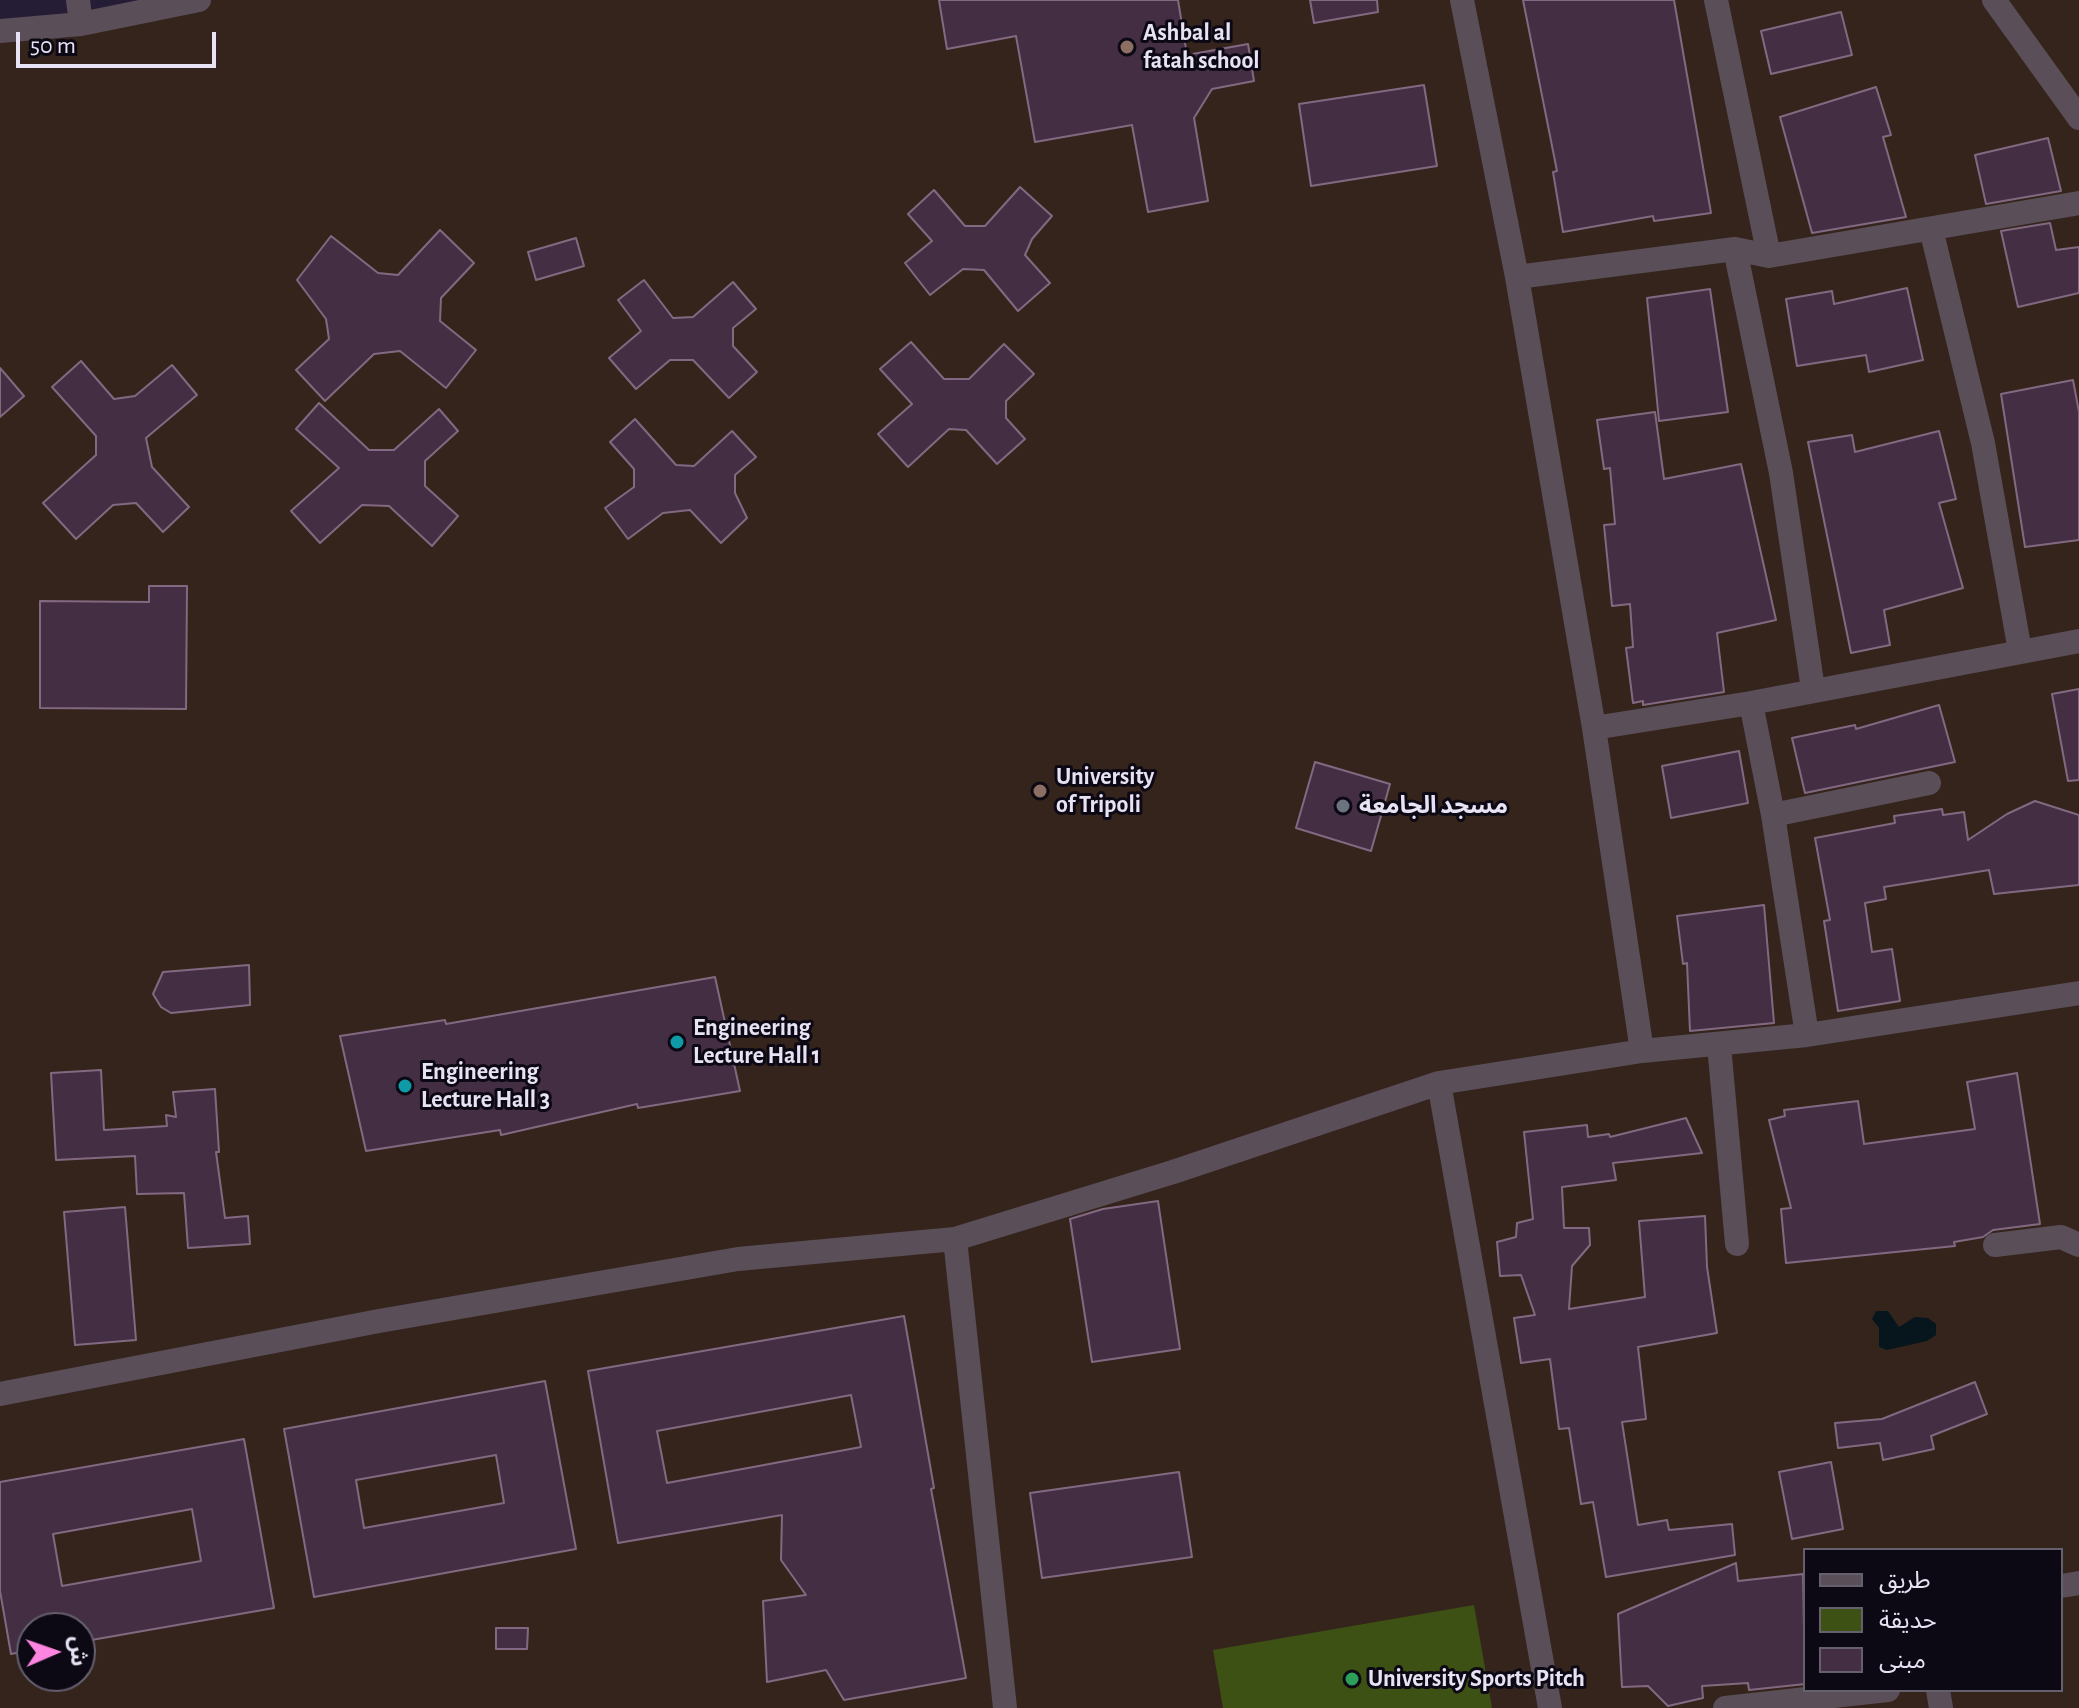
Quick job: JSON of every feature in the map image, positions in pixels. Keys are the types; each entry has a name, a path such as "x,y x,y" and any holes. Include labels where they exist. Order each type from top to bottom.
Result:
{"street":[{"path":"0,31 79,12 199,0"},
{"path":"1462,0 1517,277 1594,728 1642,1051"},
{"path":"1716,0 1769,256"},
{"path":"1994,0 2079,118"},
{"path":"1517,277 1735,249 1769,256 2079,203"},
{"path":"1931,229 1983,443 2020,651"},
{"path":"1735,249 1781,473 1813,689"},
{"path":"1594,728 1751,703 2079,641"},
{"path":"1751,703 1773,815 1807,1035"},
{"path":"1773,815 1929,783"},
{"path":"0,1394 379,1321 738,1259 955,1239 1173,1172 1439,1083 1642,1051 1807,1035 2079,993"},
{"path":"1719,1045 1737,1244"},
{"path":"1439,1083 1550,1708"},
{"path":"1995,1245 2061,1237 2079,1245"},
{"path":"955,1239 1005,1708"},
{"path":"1725,1708 1870,1692"}],"shaded area":[{"name":"University of Tripoli","path":"199,0 2079,0 2079,1708 0,1708 0,31"},
{"path":"1876,1311 1888,1311 1899,1327 1915,1317 1928,1318 1936,1324 1936,1335 1927,1341 1887,1350 1879,1347 1879,1328 1872,1319"}],"green space":[{"name":"University Sports Pitch","path":"1474,1605 1492,1708 1223,1708 1213,1650"}],"building":[{"path":"939,0 1178,0 1187,55 1248,44 1254,81 1212,89 1194,118 1208,201 1148,212 1132,125 1035,142 1016,36 947,49"},
{"path":"1310,0 1377,0 1378,12 1314,23"},
{"path":"1523,0 1674,0 1711,213 1654,221 1653,216 1563,232 1553,172 1557,171"},
{"path":"1841,12 1852,55 1771,74 1761,31"},
{"path":"1424,85 1437,166 1311,186 1299,104"},
{"path":"1876,87 1891,135 1883,137 1906,217 1812,233 1780,117"},
{"path":"2048,138 2061,191 1986,204 1975,155"},
{"path":"1020,187 1052,216 1032,239 1025,255 1050,283 1018,311 984,270 963,269 930,295 905,263 932,241 908,214 934,190 965,226 985,226"},
{"path":"2050,223 2056,250 2079,247 2079,293 2018,307 2001,231"},
{"path":"440,230 474,263 441,298 440,321 476,350 446,388 400,351 374,354 325,401 296,370 329,339 326,319 297,280 331,236 378,273 398,275"},
{"path":"576,238 584,266 536,280 528,252"},
{"path":"644,280 673,318 693,317 733,282 756,309 733,328 733,346 757,372 729,398 693,360 670,360 636,389 609,358 641,331 618,300"},
{"path":"1907,288 1923,360 1869,372 1866,355 1797,366 1786,299 1832,291 1834,304"},
{"path":"1710,289 1728,412 1659,421 1647,298"},
{"path":"911,342 944,379 969,379 1004,344 1034,374 1006,401 1006,418 1025,439 997,464 966,430 949,429 908,467 878,434 912,404 880,369"},
{"path":"81,361 114,399 135,396 172,365 197,395 146,438 152,467 189,507 163,532 136,503 113,505 76,539 43,503 96,455 96,436 52,387"},
{"path":"0,368 24,396 0,417"},
{"path":"2073,380 2079,412 2079,540 2025,547 2001,394"},
{"path":"319,403 369,450 394,450 439,409 458,431 425,461 425,486 458,516 432,546 389,506 362,505 320,543 291,511 339,468 296,429"},
{"path":"1655,412 1664,479 1741,464 1776,620 1717,633 1724,692 1643,705 1643,701 1633,703 1626,648 1633,647 1630,604 1612,606 1604,525 1615,524 1610,468 1604,469 1597,420"},
{"path":"635,419 676,465 694,466 732,431 756,457 735,475 735,493 747,518 721,543 690,510 663,513 628,539 605,508 634,487 634,469 610,442"},
{"path":"1939,431 1956,499 1939,503 1963,588 1884,610 1890,645 1851,653 1808,442 1852,435 1855,452"},
{"path":"149,586 187,586 186,709 40,708 40,601 149,602"},
{"path":"2079,689 2079,780 2068,781 2052,694"},
{"path":"1939,705 1955,762 1805,793 1792,738 1855,725 1856,729"},
{"path":"1739,751 1748,803 1671,818 1662,766"},
{"name":"مسجد الجامعة","path":"1315,762 1390,784 1371,851 1296,828"},
{"path":"2035,801 2079,815 2079,885 1994,894 1989,870 1884,887 1886,899 1865,903 1872,952 1892,949 1900,1001 1838,1011 1824,921 1830,920 1815,838 1895,823 1894,816 1942,809 1943,815 1964,812 1968,840 2007,814"},
{"path":"1764,905 1774,1023 1690,1031 1687,963 1683,964 1677,916"},
{"path":"249,965 250,1005 171,1013 161,1007 153,994 163,972"},
{"path":"715,977 740,1091 638,1108 637,1104 501,1135 500,1130 366,1151 340,1036 445,1020 446,1024"},
{"path":"101,1070 104,1130 167,1126 166,1115 176,1117 173,1092 215,1089 219,1152 216,1152 225,1218 248,1216 250,1244 188,1248 184,1193 137,1194 135,1156 56,1160 51,1073"},
{"path":"2017,1073 2040,1224 1993,1230 1983,1237 1954,1242 1955,1246 1786,1263 1781,1209 1791,1208 1769,1120 1785,1116 1784,1110 1858,1101 1864,1144 1975,1129 1967,1082"},
{"path":"1686,1118 1702,1153 1613,1163 1616,1180 1562,1187 1564,1228 1589,1228 1590,1245 1572,1266 1569,1309 1645,1297 1639,1221 1705,1216 1707,1267 1717,1333 1638,1347 1646,1419 1622,1422 1638,1525 1667,1520 1669,1530 1732,1524 1735,1555 1606,1577 1593,1502 1581,1504 1569,1428 1559,1429 1550,1359 1521,1363 1514,1318 1535,1315 1521,1275 1500,1276 1497,1242 1516,1237 1517,1223 1533,1219 1524,1132 1587,1125 1588,1137 1609,1134 1610,1137"},
{"path":"1158,1201 1180,1349 1092,1362 1070,1219 1103,1209"},
{"path":"125,1207 136,1340 75,1345 64,1212"},
{"path":"904,1316 934,1488 931,1489 966,1678 844,1700 826,1670 767,1682 763,1601 806,1595 781,1560 782,1515 618,1543 588,1371","holes":["851,1395 861,1447 667,1483 657,1431"]},
{"path":"545,1381 576,1549 314,1597 284,1429","holes":["496,1455 504,1503 364,1528 356,1480"]},
{"path":"1975,1382 1987,1414 1931,1436 1934,1449 1883,1460 1880,1443 1838,1448 1835,1423 1882,1419"},
{"path":"244,1439 274,1608 96,1639 96,1612 16,1612 16,1653 11,1654 0,1591 0,1482","holes":["192,1509 201,1561 62,1586 53,1534"]},
{"path":"1831,1462 1843,1529 1792,1539 1779,1472"},
{"path":"1179,1472 1192,1557 1042,1578 1030,1493"},
{"path":"1736,1563 1738,1581 1803,1574 1803,1684 1749,1690 1748,1683 1702,1686 1703,1698 1668,1706 1648,1686 1622,1687 1618,1614"},
{"path":"496,1628 528,1628 527,1649 496,1649"}],"place":[{"name":"Ashbal al fatah school","path":"1127,47"},
{"name":"University of Tripoli","path":"1040,791"},
{"name":"مسجد الجامعة","path":"1343,806"},
{"name":"Engineering Lecture Hall 1","path":"677,1042"},
{"name":"Engineering Lecture Hall 3","path":"405,1086"},
{"name":"University Sports Pitch","path":"1352,1679"}]}
